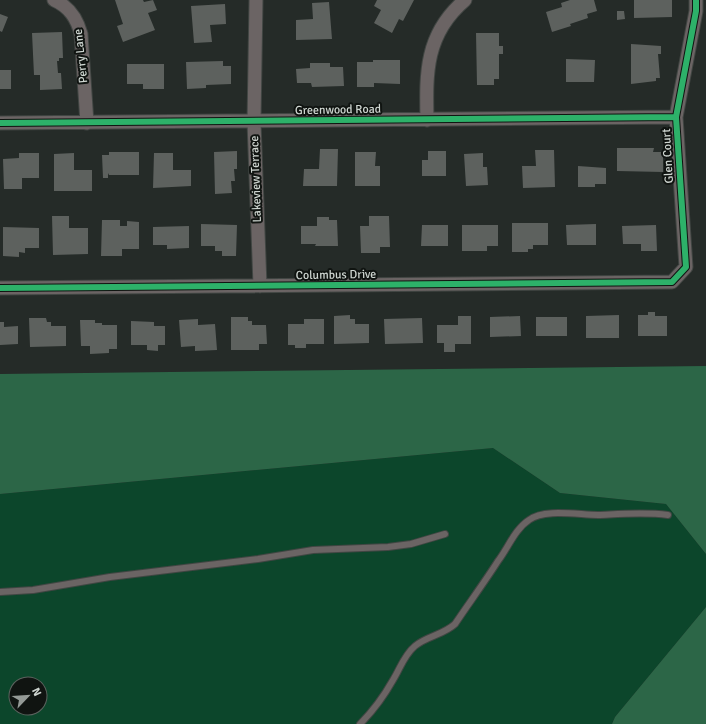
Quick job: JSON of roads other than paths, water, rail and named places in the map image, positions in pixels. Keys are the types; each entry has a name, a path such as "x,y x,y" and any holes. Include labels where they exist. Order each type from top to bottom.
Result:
{"street":[{"name":"Perry Lane","path":"54,0 70,10 77,21 82,34 87,123"},
{"name":"Lakeview Terrace","path":"256,0 254,122 260,286"},
{"path":"427,120 426,78 434,42 444,23 465,0"},
{"name":"Glen Court","path":"672,282 686,267 676,118 696,11 696,0"},
{"name":"Greenwood Road","path":"0,123 676,118"},
{"name":"Columbus Drive","path":"0,288 672,282"}],"lane":[{"path":"360,724 380,701 394,680 402,662 414,646 430,637 447,631 454,624 490,574 520,527 529,519 537,515 552,514 598,515 649,512 668,515"},
{"path":"0,592 33,590 110,577 258,559 312,550 388,547 411,544 445,534"}]}
